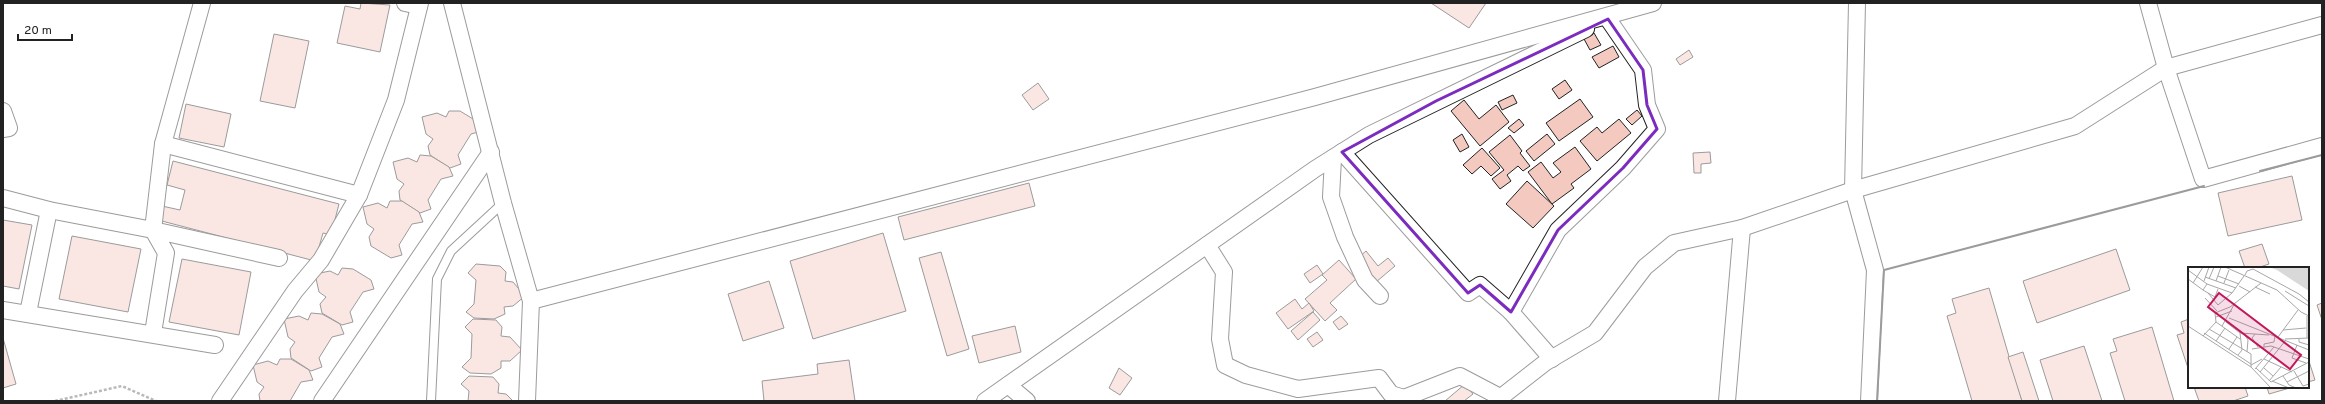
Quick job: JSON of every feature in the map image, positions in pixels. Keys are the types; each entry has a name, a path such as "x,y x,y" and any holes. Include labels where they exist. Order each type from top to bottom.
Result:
{"street":[{"path":"153,333 166,253 153,230 163,144 202,3"},
{"path":"452,3 503,203 532,301 527,401"},
{"path":"532,301 1315,97 1653,3"},
{"path":"1857,3 1853,190 1875,270 1868,401"},
{"path":"2148,3 2166,68 2203,179 2322,146"},
{"path":"220,401 295,291 321,260 359,195 396,100 415,4"},
{"path":"986,401 1207,245 1369,135 1626,11"},
{"path":"1512,312 1558,230 1623,168 1657,129 1647,105 1643,70 1608,19"},
{"path":"1207,245 1224,272 1220,339 1224,364 1246,375 1298,388 1379,378 1391,394 1406,400 1460,376 1498,399 1552,359 1595,333 1645,267 1674,243 1742,228 1853,190 2075,126 2166,68 2322,24"},
{"path":"3,111 8,128 3,129"},
{"path":"163,144 359,195"},
{"path":"322,401 491,152"},
{"path":"1338,155 1331,197 1345,237 1365,280 1380,296"},
{"path":"1338,155 1468,293 1480,285 1512,312 1552,359"},
{"path":"3,198 49,210 108,220 279,258"},
{"path":"28,314 49,210"},
{"path":"1727,401 1742,228"},
{"path":"3,310 153,333 215,345"},
{"path":"1008,385 1026,401"}],"lane":[{"path":"431,401 437,279 451,251 503,203"}],"path":[{"path":"55,401 122,386 156,401"}],"highlighted area":[{"path":"1608,19 1643,70 1647,105 1657,129 1623,168 1558,230 1511,312 1480,285 1468,293 1342,152 1436,101"}],"building":[{"path":"361,3 390,5 380,52 337,43 345,6 360,9"},
{"path":"1431,3 1486,3 1469,28"},
{"path":"1594,33 1601,45 1590,50 1584,39"},
{"path":"274,34 309,41 295,108 260,101"},
{"path":"1613,46 1619,57 1599,68 1592,57"},
{"path":"1689,50 1693,57 1680,65 1676,59"},
{"path":"1565,80 1572,90 1559,99 1552,89"},
{"path":"1038,83 1049,99 1033,110 1022,95"},
{"path":"1513,95 1517,103 1502,110 1498,102"},
{"path":"1580,99 1593,117 1559,141 1546,123"},
{"path":"1464,100 1479,119 1496,105 1509,122 1480,146 1451,111"},
{"path":"186,104 231,114 224,147 179,138"},
{"path":"1637,110 1642,116 1632,125 1626,119"},
{"path":"449,111 460,111 478,122 482,131 471,134 458,155 461,164 450,168 430,155 428,146 433,139 426,134 422,117 437,113 446,117"},
{"path":"1519,119 1524,125 1514,133 1508,128"},
{"path":"1619,119 1631,133 1597,161 1580,141 1597,127 1602,133"},
{"path":"1462,134 1469,147 1460,152 1453,140"},
{"path":"1547,134 1555,144 1534,161 1526,151"},
{"path":"1510,135 1522,151 1520,153 1530,166 1523,171 1518,166 1507,175 1511,181 1500,189 1492,179 1504,170 1489,152"},
{"path":"1575,147 1591,169 1571,184 1574,188 1552,204 1528,172 1541,162 1553,178 1561,172 1553,163"},
{"path":"1482,148 1500,168 1491,176 1481,166 1472,174 1463,165"},
{"path":"1710,152 1711,163 1701,164 1701,173 1694,173 1693,153"},
{"path":"420,155 431,156 449,167 453,176 441,179 428,200 431,209 420,213 400,200 399,191 404,184 397,179 393,162 408,158 417,162"},
{"path":"173,161 339,204 331,235 323,233 315,261 158,220 162,206 180,210 185,190 167,185"},
{"path":"2292,176 2302,220 2228,236 2218,193"},
{"path":"1527,181 1554,206 1533,228 1506,204"},
{"path":"1029,183 1035,206 904,240 898,217"},
{"path":"390,201 402,201 419,212 423,222 412,224 399,245 402,255 391,258 371,246 369,237 374,229 367,224 363,207 378,203 387,208"},
{"path":"3,220 32,225 19,289 3,286"},
{"path":"883,233 906,311 813,339 790,261"},
{"path":"72,236 141,249 128,312 59,299"},
{"path":"2262,244 2269,264 2260,267 2245,267 2239,251"},
{"path":"2116,249 2130,290 2037,323 2023,281"},
{"path":"1366,251 1378,266 1388,258 1395,266 1376,282 1357,259"},
{"path":"941,252 969,349 947,356 919,258"},
{"path":"182,259 251,272 239,335 169,322"},
{"path":"1339,260 1356,279 1330,303 1337,310 1325,321 1305,299 1327,280 1322,275"},
{"path":"476,264 500,266 506,272 505,281 513,282 525,296 513,306 504,307 505,314 494,319 474,318 466,312 474,304 476,280 468,273"},
{"path":"1317,265 1323,274 1310,283 1304,274"},
{"path":"342,268 353,269 371,280 374,289 363,292 350,312 353,322 342,325 322,313 320,304 326,297 319,292 315,274 330,271 338,275"},
{"path":"769,281 784,328 743,341 728,294"},
{"path":"1989,288 2022,401 1972,401 1947,316 1956,313 1952,299"},
{"path":"1295,299 1302,309 1309,303 1314,311 1288,329 1276,313"},
{"path":"2322,303 2322,320 2317,305"},
{"path":"1313,312 1320,320 1298,340 1291,331"},
{"path":"311,313 322,314 340,324 344,334 332,337 319,358 322,367 311,371 291,358 290,349 295,342 288,337 284,319 299,316 308,320"},
{"path":"1341,316 1348,324 1339,330 1333,322"},
{"path":"473,319 496,320 502,327 501,336 510,337 522,350 510,361 501,361 501,368 491,374 470,373 462,367 471,358 472,334 465,327"},
{"path":"2188,319 2188,368 2177,335 2184,333 2181,322"},
{"path":"1015,326 1021,352 979,363 972,336"},
{"path":"2152,327 2174,401 2125,401 2110,353 2117,351 2113,339"},
{"path":"1317,332 1323,340 1313,347 1307,339"},
{"path":"3,338 16,384 3,388"},
{"path":"2084,346 2102,401 2053,401 2040,360"},
{"path":"2023,352 2039,401 2022,401 2008,357"},
{"path":"280,359 291,359 309,370 313,380 301,382 290,401 260,401 259,394 264,387 257,382 253,365 268,361 277,365"},
{"path":"849,360 855,401 764,401 762,381 818,374 817,364"},
{"path":"2309,361 2315,380 2309,382"},
{"path":"1119,368 1132,378 1120,395 1109,388"},
{"path":"469,376 493,377 499,384 498,393 506,394 513,401 468,401 469,391 461,384"},
{"path":"1465,384 1473,394 1464,401 1445,401"},
{"path":"2194,388 2245,388 2248,396 2233,401 2199,401"},
{"path":"2267,388 2290,388 2269,394"}],"wall":[{"path":"2260,171 2322,155"},
{"path":"1877,401 1884,270 2204,186"}]}
